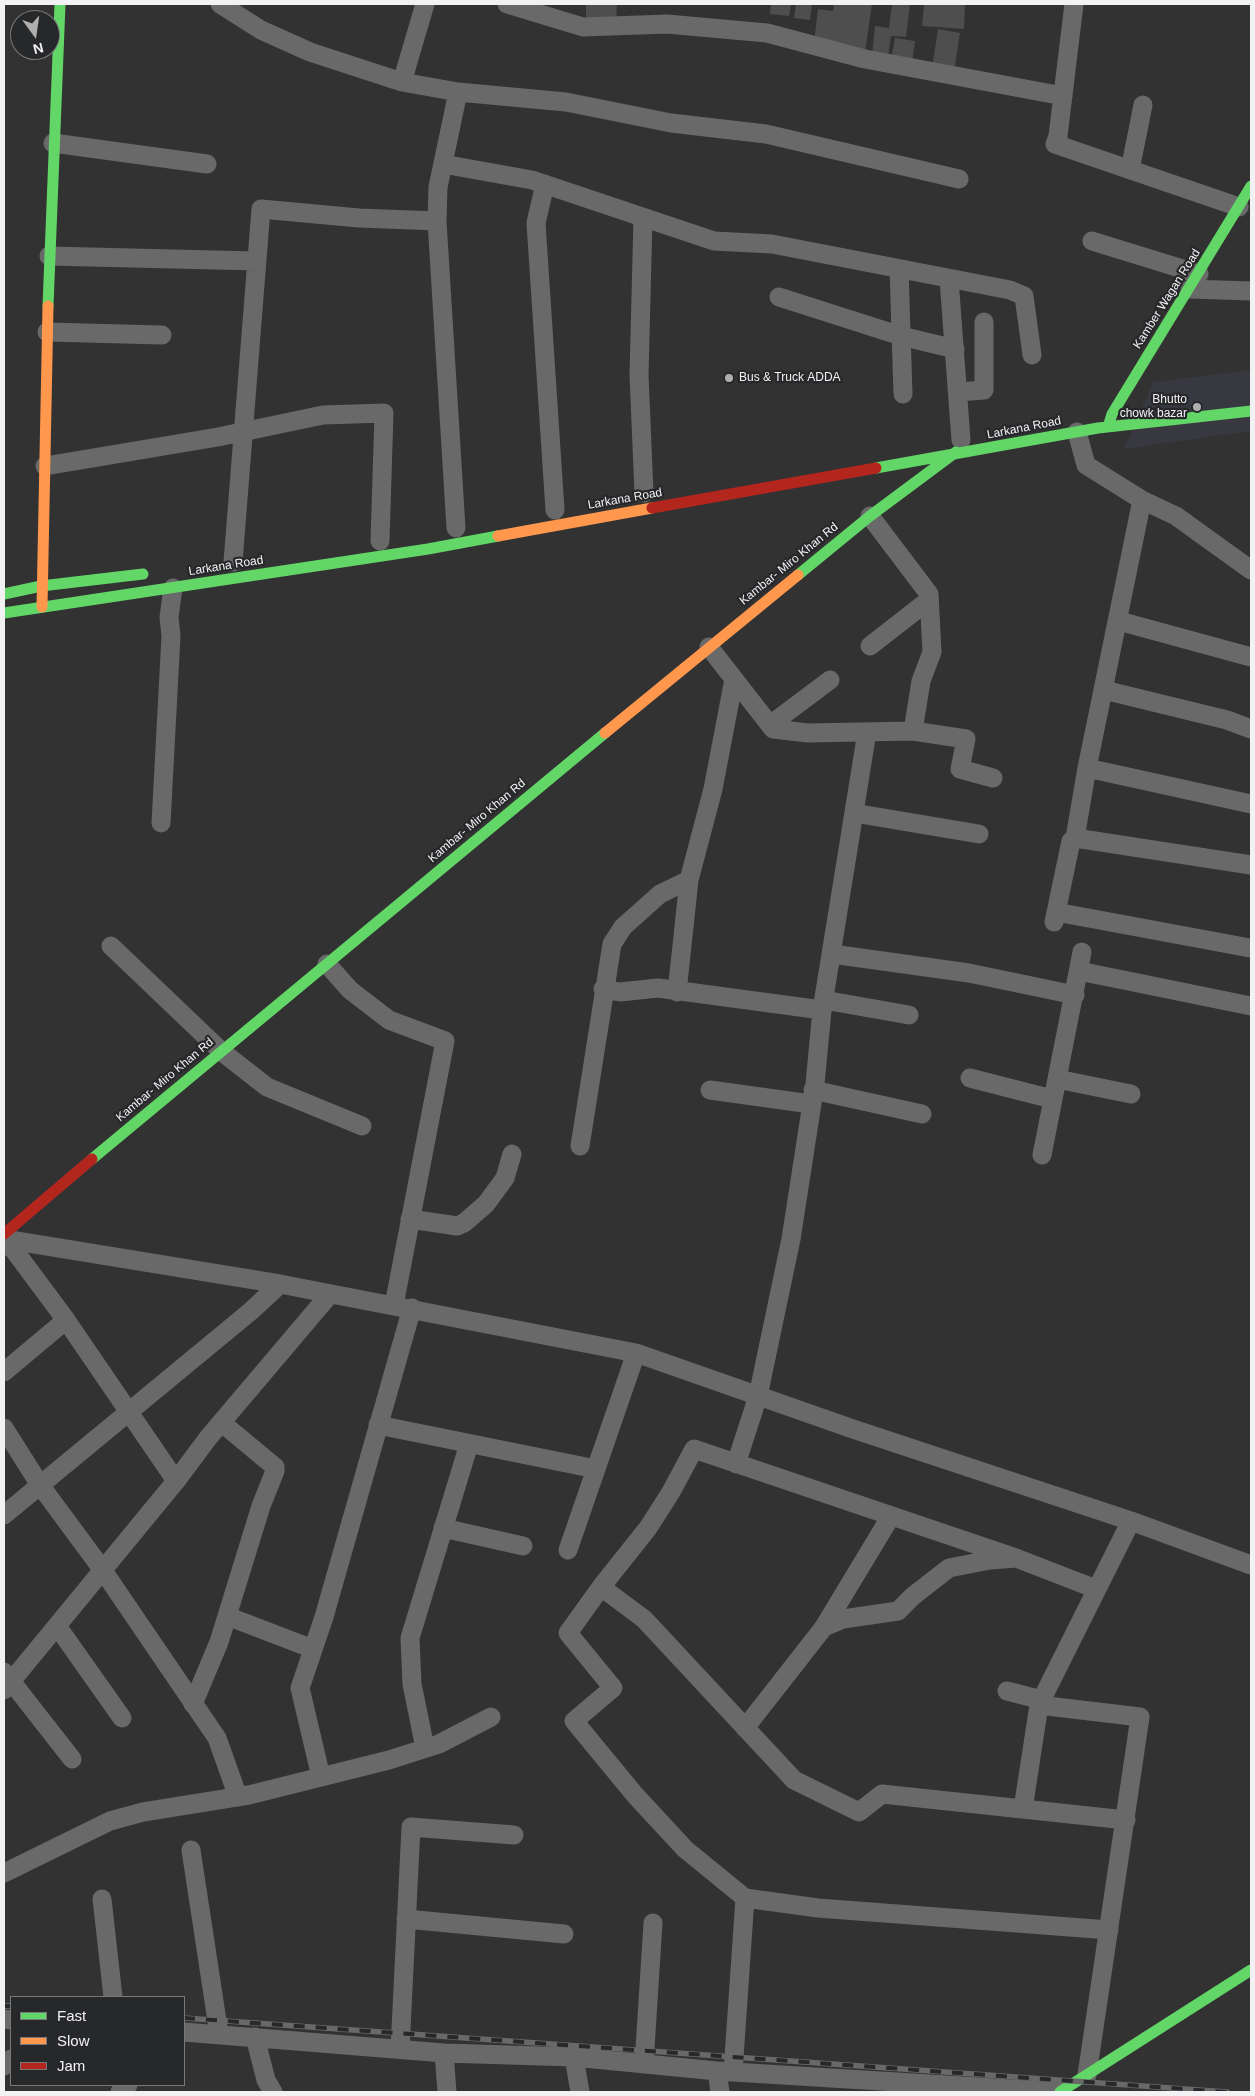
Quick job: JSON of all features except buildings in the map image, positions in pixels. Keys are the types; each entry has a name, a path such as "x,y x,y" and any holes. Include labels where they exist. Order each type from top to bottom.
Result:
{"main road":[{"path":"42,608 49,256 60,4"},
{"name":"Kamber Wagan Road","path":"1108,427 1112,414 1195,281 1251,186"},
{"name":"Larkana Road","path":"959,444 1251,411"},
{"name":"Larkana Road","path":"4,614 428,549 746,491 959,444 1112,414 1131,412"},
{"name":"Kambar- Miro Khan Rd","path":"4,1234 221,1051 709,647 959,444"},
{"path":"743,477 746,491"},
{"path":"4,594 41,586 154,573"},
{"path":"1065,2091 1251,1970"}],"street":[{"path":"220,4 261,30 310,52 402,82 458,92 566,102 671,123 766,134 959,179"},
{"path":"402,82 425,4"},
{"path":"507,4 583,27 666,24 767,33 865,59 1063,96"},
{"path":"1074,4 1055,144 1239,207"},
{"path":"456,528 437,221 438,187 458,92"},
{"path":"1130,170 1143,105"},
{"path":"53,142 207,164"},
{"path":"443,164 545,184 714,240 772,244 1010,290 1024,296 1032,355"},
{"path":"545,184 536,223 555,510"},
{"path":"233,562 261,209 359,218 437,221"},
{"path":"643,218 639,375 645,493"},
{"path":"1092,241 1195,281 1251,291"},
{"path":"49,256 256,261"},
{"path":"899,269 903,394"},
{"path":"949,279 958,392 959,444"},
{"path":"779,297 901,336 955,349"},
{"path":"958,392 984,390 984,322"},
{"path":"47,332 162,335"},
{"path":"45,466 323,415 384,413 380,541"},
{"path":"1077,432 1086,465 1142,500 1176,516 1251,570"},
{"path":"1142,500 1119,622 1087,768 1075,838 1071,841 1055,917 1250,948"},
{"path":"870,516 929,594 932,652 921,681 913,731"},
{"path":"161,823 171,636 170,617 173,588"},
{"path":"870,646 929,600"},
{"path":"1119,622 1251,657"},
{"path":"709,647 773,729 808,733 913,731 966,739 960,769 993,778"},
{"path":"678,992 689,880 713,789 734,679"},
{"path":"770,725 830,680"},
{"path":"1104,690 1227,720 1251,729"},
{"path":"736,1464 758,1396 791,1239 812,1097 823,1005 867,732"},
{"path":"1087,768 1251,804"},
{"path":"854,813 980,834"},
{"path":"1075,838 1251,865"},
{"path":"580,1146 597,1045 603,989 612,944 623,927 660,894 689,880"},
{"path":"111,946 221,1051 267,1087 362,1126"},
{"path":"1042,1155 1082,952"},
{"path":"832,954 969,973 1075,994"},
{"path":"321,1777 300,1688 314,1649 378,1425 403,1307 410,1219 445,1041 389,1020 350,990 326,964"},
{"path":"1078,971 1251,1006"},
{"path":"603,989 620,992 658,988 678,992 909,1015"},
{"path":"970,1078 1052,1099"},
{"path":"1056,1079 1131,1094"},
{"path":"710,1090 812,1097 922,1114"},
{"path":"410,1219 457,1226 464,1223 486,1204 505,1178 512,1154"},
{"path":"4,1240 280,1284 403,1307 444,1317 636,1352 758,1396 1131,1522 1251,1565"},
{"path":"4,1240 14,1250 66,1320 176,1481"},
{"path":"4,1515 280,1284"},
{"path":"72,1759 6,1682 57,1626 330,1294"},
{"path":"4,1372 66,1320"},
{"path":"568,1550 636,1352"},
{"path":"192,1704 218,1642 275,1467 222,1423"},
{"path":"378,1425 596,1469"},
{"path":"4,1428 40,1485 102,1570 217,1738 238,1797"},
{"path":"425,1748 412,1684 410,1638 469,1444"},
{"path":"1096,1589 1016,1558 694,1449 671,1492 648,1528 601,1587 568,1633 613,1688 574,1721 635,1795 685,1849 745,1898 818,1908 1109,1930"},
{"path":"745,1728 824,1627 891,1516"},
{"path":"1024,1809 1040,1702 1131,1522"},
{"path":"443,1528 523,1546"},
{"path":"824,1627 843,1619 898,1611 913,1596 949,1568 990,1560 1016,1558"},
{"path":"601,1587 644,1620 794,1780 860,1812 882,1794 1126,1820"},
{"path":"227,1616 314,1649"},
{"path":"57,1626 122,1718"},
{"path":"1007,1690 1040,1702 1140,1717 1087,2075"},
{"path":"4,1873 110,1821 143,1812 238,1797 321,1777 439,1744 491,1718"},
{"path":"400,2049 411,1827 514,1834"},
{"path":"191,1850 219,2034"},
{"path":"720,2092 725,2072 745,1898"},
{"path":"102,1899 113,1996"},
{"path":"406,1919 564,1934"},
{"path":"644,2064 654,1923"},
{"path":"185,2032 444,2052 574,2057 909,2087 1065,2091"},
{"path":"255,2037 266,2080 273,2092"},
{"path":"444,2052 447,2092"},
{"path":"574,2057 580,2092"}],"shaded area":[{"name":"Bhutto chowk bazar","path":"1251,370 1251,431 1124,449 1153,382"}],"railway":[{"path":"4,2006 10,2006"},
{"path":"185,2018 1227,2092"}],"traffic: fast":[{"path":"48,306 60,4"},
{"path":"1108,427 1112,414 1251,186"},
{"path":"876,468 1098,428 1251,411"},
{"path":"798,575 870,516 956,452"},
{"path":"4,613 428,549 498,536"},
{"path":"4,594 41,586 143,574"},
{"path":"92,1159 605,733"},
{"path":"1060,2092 1251,1970"}],"traffic: slow":[{"path":"42,607 48,306"},
{"path":"498,536 652,508"},
{"path":"605,733 798,575"}],"traffic: jam":[{"path":"652,508 876,468"},
{"path":"4,1234 92,1159"}],"place":[{"name":"Bus & Truck ADDA","path":"729,378"},
{"name":"Bhutto chowk bazar","path":"1197,407"}]}
